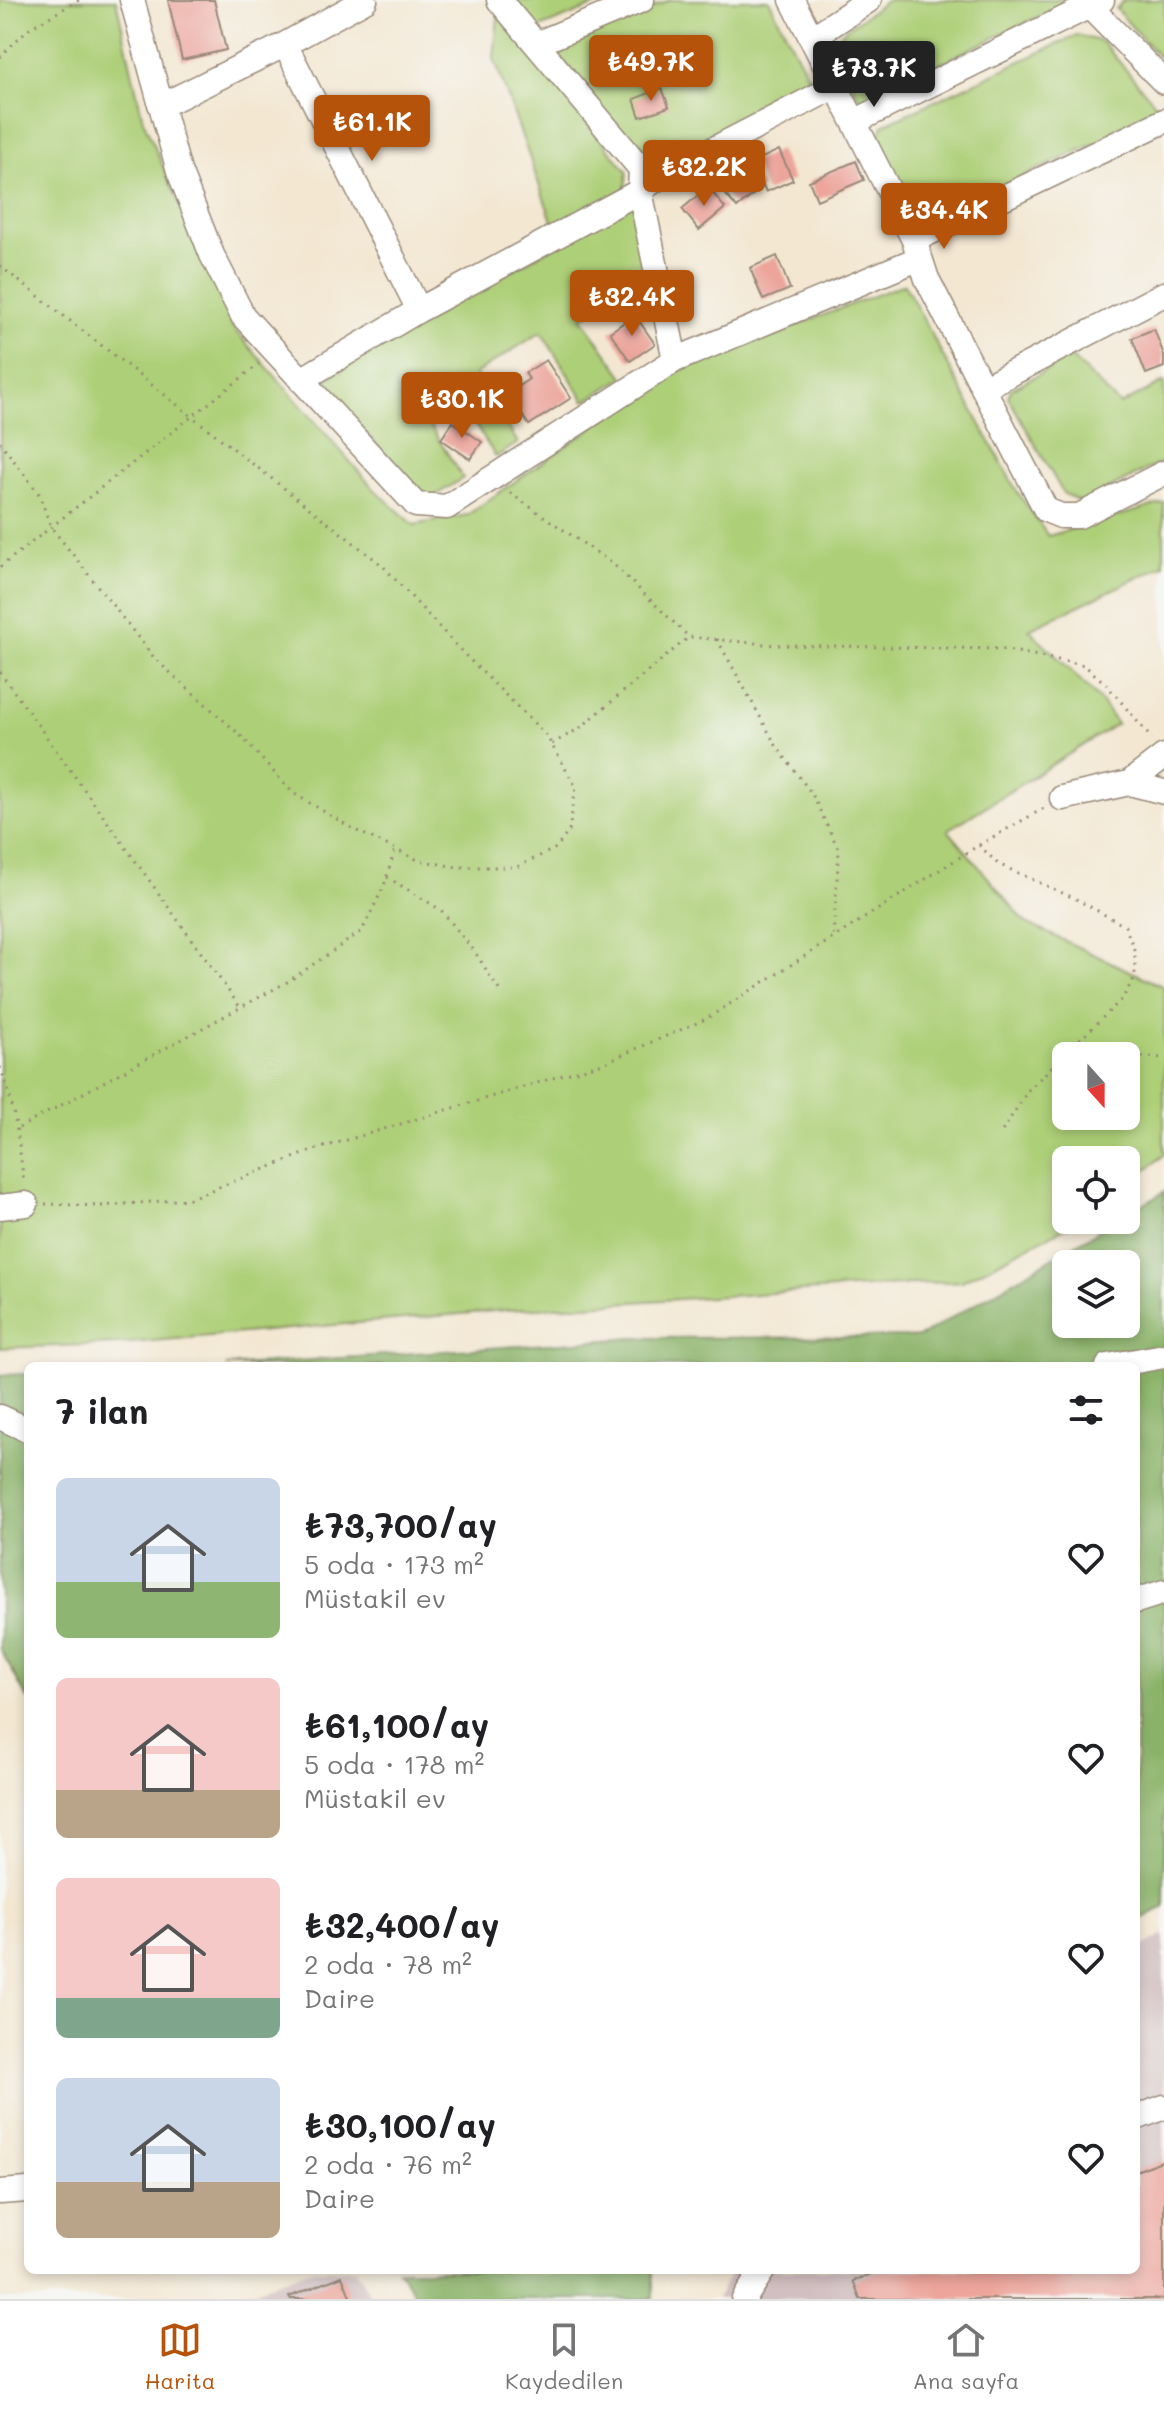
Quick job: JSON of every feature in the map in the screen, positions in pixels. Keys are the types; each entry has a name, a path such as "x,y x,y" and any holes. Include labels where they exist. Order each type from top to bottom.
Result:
{"street":[{"path":"132,0 179,171 212,255 243,316 416,505 447,507 675,360 917,249 1164,121"},
{"path":"160,104 282,46 365,0"},
{"path":"499,0 641,169 640,191 675,360"},
{"path":"536,44 642,0"},
{"path":"792,0 917,249 927,279 1046,510 1061,516 1079,516 1164,473"},
{"path":"812,38 869,0"},
{"path":"854,122 1091,3 1164,82"},
{"path":"282,46 290,54 419,310"},
{"path":"301,380 419,310 640,191 656,179 836,86"},
{"path":"983,388 1164,294"},
{"path":"1129,783 1159,749"},
{"path":"1062,798 1129,783 1164,792"},
{"path":"0,1207 26,1204"},
{"path":"1130,1362 1164,1356"},
{"path":"0,1417 24,1428"},
{"path":"1140,1600 1164,1592"},
{"path":"1140,2116 1164,2107"},
{"path":"0,2192 24,2190"},
{"path":"744,2299 760,2274"}],"path":[{"path":"0,57 28,29 79,0"},
{"path":"0,266 382,565 463,653 546,735 576,787 569,831 556,848 517,867 456,867 418,860 355,830 293,793 239,734 155,659 51,527 39,494 0,442"},
{"path":"0,567 275,351"},
{"path":"490,480 613,564 689,637 776,645 1002,649 1084,665 1106,684 1159,749"},
{"path":"552,744 580,728 689,637"},
{"path":"717,639 777,747 812,794 839,850 833,938"},
{"path":"0,672 240,1007"},
{"path":"0,1067 18,1129 26,1204 101,1206 188,1199 314,1150 603,1063 706,1019 979,845 1062,798"},
{"path":"979,845 998,864 1076,899 1125,926 1135,952 1135,977 1122,999 1029,1089 1001,1133"},
{"path":"18,1129 289,981 362,931 387,877 395,849"},
{"path":"387,877 441,910 475,952 501,993"},
{"path":"1079,1038 1087,1042"},
{"path":"1140,1057 1164,1058"}],"shaded area":[{"path":"1164,1934 1164,2299 716,2299 730,2274 1140,2274 1140,1949"},
{"path":"298,2274 357,2274 373,2299 234,2299"}],"green space":[{"path":"0,0 116,0 143,120 232,327 374,489 414,525 467,515 668,375 904,284 1016,490 1048,536 1164,503 1164,565 1029,629 1098,698 1117,724 948,830 1026,923 1164,987 1164,1155 1140,1175 1140,1146 1052,1146 1053,1234 962,1281 506,1310 119,1344 0,1348"},
{"path":"514,0 609,0 537,29"},
{"path":"670,0 769,0 811,82 803,96 665,168 647,162 557,54 563,44"},
{"path":"888,0 1063,0 1061,6 861,101 831,47 843,31"},
{"path":"1124,0 1164,0 1164,63 1116,9"},
{"path":"498,16 627,171 625,190 555,229 494,58"},
{"path":"1077,35 1102,42 1158,107 1154,117 929,219 919,218 878,141 883,125"},
{"path":"633,203 647,272 582,318 624,377 585,401 541,332 475,374 518,443 496,457 455,394 423,415 463,478 433,497 423,493 323,389 323,381 421,320"},
{"path":"1071,357 1120,405 1164,382 1164,461 1081,503 1063,493 1008,397 1011,389"},
{"path":"1164,1192 1164,1907 1140,1920 1140,1362 284,1362 634,1338 919,1337 1052,1258 1052,1338 1140,1338 1140,1250 1066,1250 1093,1234 1140,1234 1140,1207"},
{"path":"24,1374 24,1693 0,1649 0,1375"},
{"path":"401,2274 653,2274 653,2299 419,2299"}],"building":[{"path":"168,0 214,0 226,50 182,60"},
{"path":"662,88 669,107 640,117 634,99"},
{"path":"779,150 793,180 766,192 753,162"},
{"path":"856,161 864,180 817,200 809,181"},
{"path":"744,165 762,187 737,208 718,185"},
{"path":"708,187 725,208 699,230 682,209"},
{"path":"777,256 790,289 763,300 750,268"},
{"path":"635,315 655,344 630,361 610,332"},
{"path":"1154,329 1164,355 1164,367 1146,374 1132,338"},
{"path":"546,360 571,398 529,425 508,393 529,379 525,373"},
{"path":"453,422 482,442 470,459 441,439"},
{"path":"1164,2160 1164,2299 860,2299 853,2281 871,2274 1140,2274 1140,2169"},
{"path":"342,2276 351,2299 289,2297"}]}
